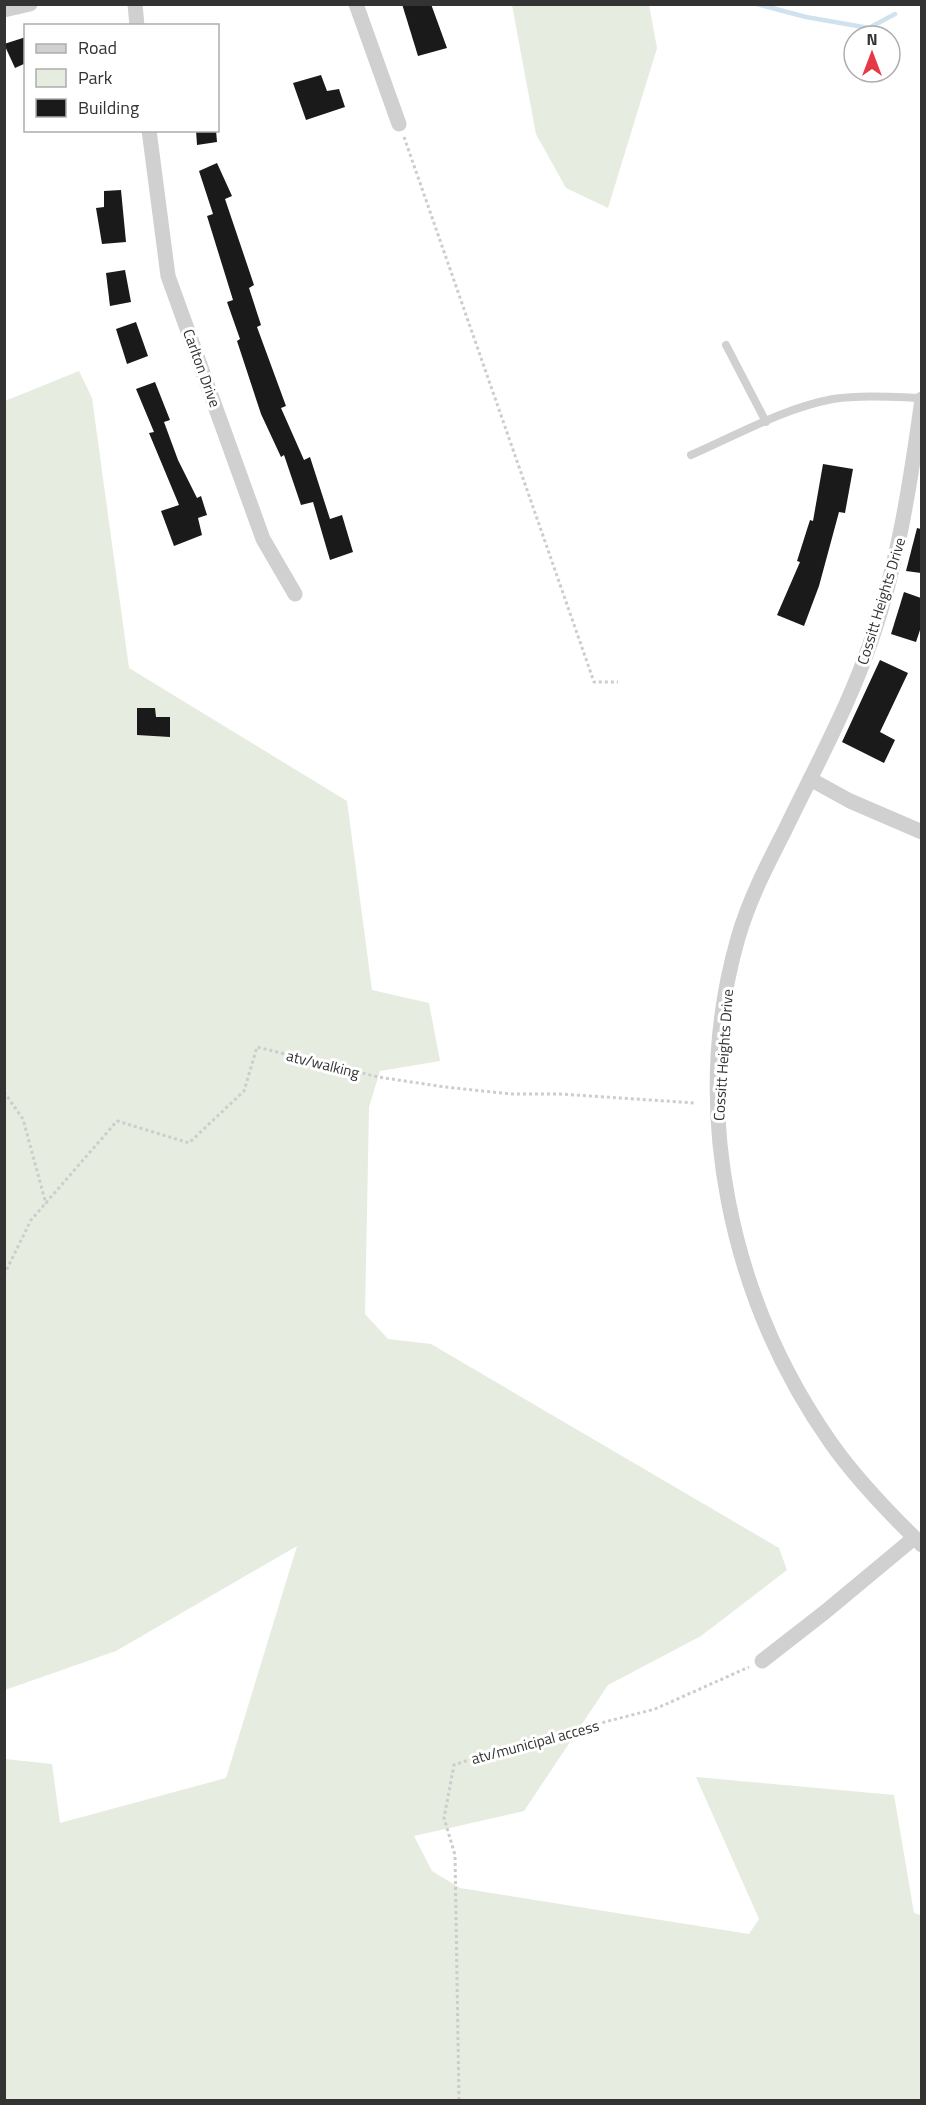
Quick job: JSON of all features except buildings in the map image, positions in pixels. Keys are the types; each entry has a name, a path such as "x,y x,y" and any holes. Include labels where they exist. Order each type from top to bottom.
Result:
{"street":[{"path":"4,10 30,4"},
{"path":"135,4 137,24"},
{"path":"356,4 399,124"},
{"name":"Carlton Drive","path":"149,132 168,276 263,539 295,594"},
{"name":"Cossitt Heights Drive","path":"918,1541 855,1474 833,1446 786,1367 765,1322 741,1255 728,1209 721,1167 718,1125 721,1031 737,939 752,895 810,779 866,655 886,590 906,508 921,399"},
{"path":"810,779 850,801 921,832"},
{"path":"762,1661 918,1541"}],"lane":[{"path":"726,345 766,422"},
{"path":"691,455 798,408 833,399 883,396 921,399"}],"path":[{"path":"399,124 594,682 618,682"},
{"name":"atv/walking","path":"4,1275 31,1220 117,1121 189,1143 244,1091 257,1047 378,1077 445,1087 511,1094 560,1094 695,1103"},
{"path":"4,1092 23,1119 46,1204"},
{"name":"atv/municipal access","path":"459,2100 455,1855 444,1818 454,1765 500,1749 655,1709 762,1661"}],"green space":[{"path":"512,5 649,5 657,48 608,208 566,188 536,134"},
{"path":"79,371 92,398 129,668 347,801 372,990 429,1003 440,1061 380,1071 369,1107 365,1314 388,1339 431,1344 779,1548 787,1570 701,1636 608,1685 524,1811 414,1836 432,1871 460,1888 749,1934 759,1919 696,1777 894,1795 914,1913 921,1915 922,2100 5,2100 5,1759 52,1764 60,1823 226,1778 297,1546 116,1651 5,1690 5,401"}],"waterway":[{"path":"757,4 806,17 869,28 895,14"}]}
